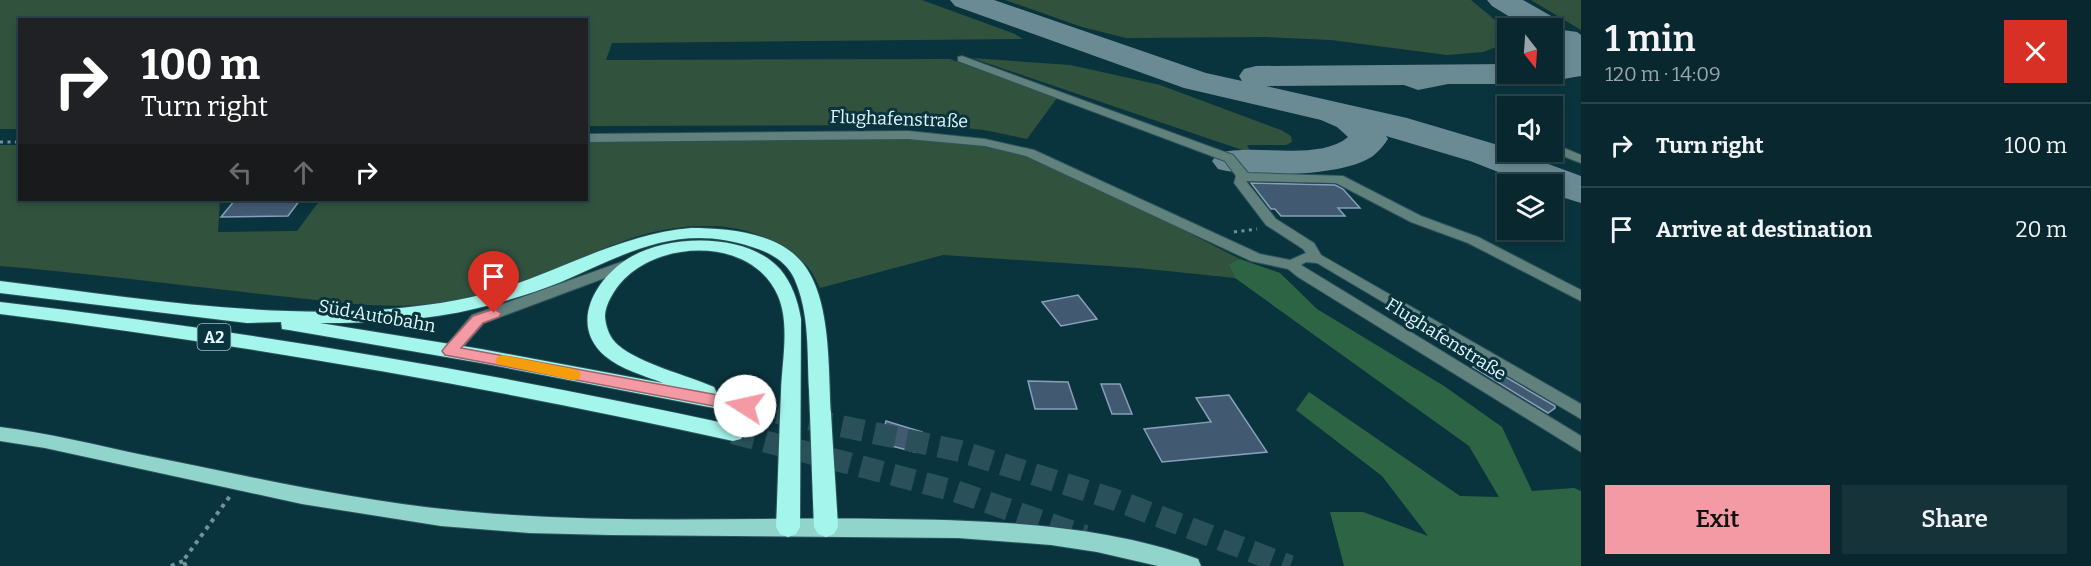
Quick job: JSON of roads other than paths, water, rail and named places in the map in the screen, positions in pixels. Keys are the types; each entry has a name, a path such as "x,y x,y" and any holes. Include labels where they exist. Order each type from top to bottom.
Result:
{"highway":[{"path":"235,315 395,315 442,310 493,299 536,285 619,249 675,233 699,232 747,238 774,249 793,262 805,279 816,328 826,527"},
{"path":"624,266 651,252 702,244 729,248 758,261 774,272 787,296 793,330 788,527"},
{"name":"Süd Autobahn","path":"0,287 235,315 450,351 745,406 648,369 611,351 595,325 596,309 605,285 624,266"},
{"name":"A2","path":"0,308 356,358 657,416 733,433"}],"main road":[{"path":"0,434 335,502 488,522 646,526 982,528 1066,537 1146,559 1191,566"}],"lane":[{"path":"962,59 1229,159 1244,177 1338,178 1416,219 1473,240 1581,296"},
{"name":"Flughafenstraße","path":"588,138 908,135 936,136 997,144 1030,153 1256,258 1293,265 1303,274 1581,445"},
{"path":"1563,152 1581,159"},
{"name":"Flughafenstraße","path":"1244,177 1240,179 1240,183 1271,222 1309,246 1315,257 1581,412"},
{"path":"1293,265 1302,258 1315,257"},
{"path":"450,351 478,319 624,266"}],"tunnel":[{"path":"745,406 960,451 1113,499 1290,566"},
{"path":"733,433 955,491 1085,536"}]}
